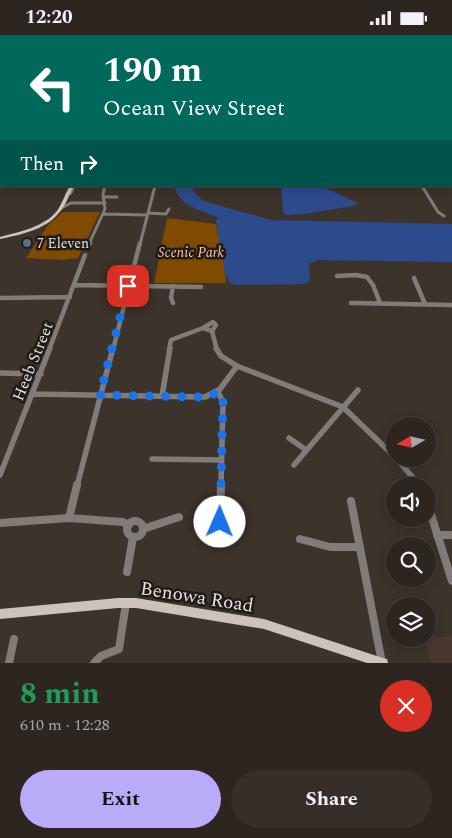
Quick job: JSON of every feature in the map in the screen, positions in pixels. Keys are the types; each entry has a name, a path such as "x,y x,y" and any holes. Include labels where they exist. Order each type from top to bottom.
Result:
{"main road":[{"path":"0,237 40,225 50,219 72,187"},
{"name":"Benowa Road","path":"0,614 126,603 251,621 276,627 383,663"}],"street":[{"path":"88,246 102,214 105,203 103,197 105,187"},
{"path":"69,519 155,187"},
{"path":"423,187 438,212 444,216"},
{"path":"103,197 117,197"},
{"path":"62,203 105,203"},
{"path":"62,203 71,203"},
{"path":"102,214 166,214 169,209"},
{"name":"Heeb Street","path":"0,475 41,374 85,255"},
{"path":"337,276 367,276 372,280 380,303"},
{"path":"414,278 425,304"},
{"path":"75,285 129,283 201,287"},
{"path":"173,286 171,298 173,303"},
{"path":"0,298 70,297"},
{"path":"351,303 452,305"},
{"path":"162,397 171,340 203,328 212,331 217,353 226,361 343,407 386,448"},
{"path":"32,394 205,397 218,392 237,366"},
{"path":"0,373 41,374"},
{"path":"294,465 358,390"},
{"path":"218,392 223,402 220,522"},
{"path":"289,438 306,450"},
{"path":"152,459 221,460"},
{"path":"404,467 413,477"},
{"path":"351,501 383,663"},
{"path":"143,529 179,517"},
{"path":"0,523 69,519 124,522 129,525"},
{"path":"129,525 138,521 142,524 143,529 140,534 133,537"},
{"path":"129,525 127,533 133,537"},
{"path":"435,527 452,581"},
{"path":"437,535 452,535"},
{"path":"126,572 133,537"},
{"path":"300,539 330,547 360,547"},
{"path":"94,663 101,656 119,649 126,603"},
{"path":"9,663 14,639"}],"shaded area":[{"path":"436,636 452,637 452,663 431,663 427,647 436,647"}],"green space":[{"path":"63,212 100,212 78,258 63,260 26,258 48,225"},
{"name":"Scenic Park","path":"167,218 216,224 225,268 226,283 154,283"}],"water":[{"path":"174,187 192,187 193,191 203,201 271,220 452,224 452,262 318,260 309,264 310,280 305,284 235,285 229,282 225,273 216,221 218,217 192,207 181,199"},
{"path":"281,187 323,187 358,203 353,206 305,214 286,215 283,212"}],"place":[{"name":"7 Eleven","path":"27,243"}],"route":[{"path":"128,286 118,331 100,395 205,397 218,392 223,402 220,522"}]}
